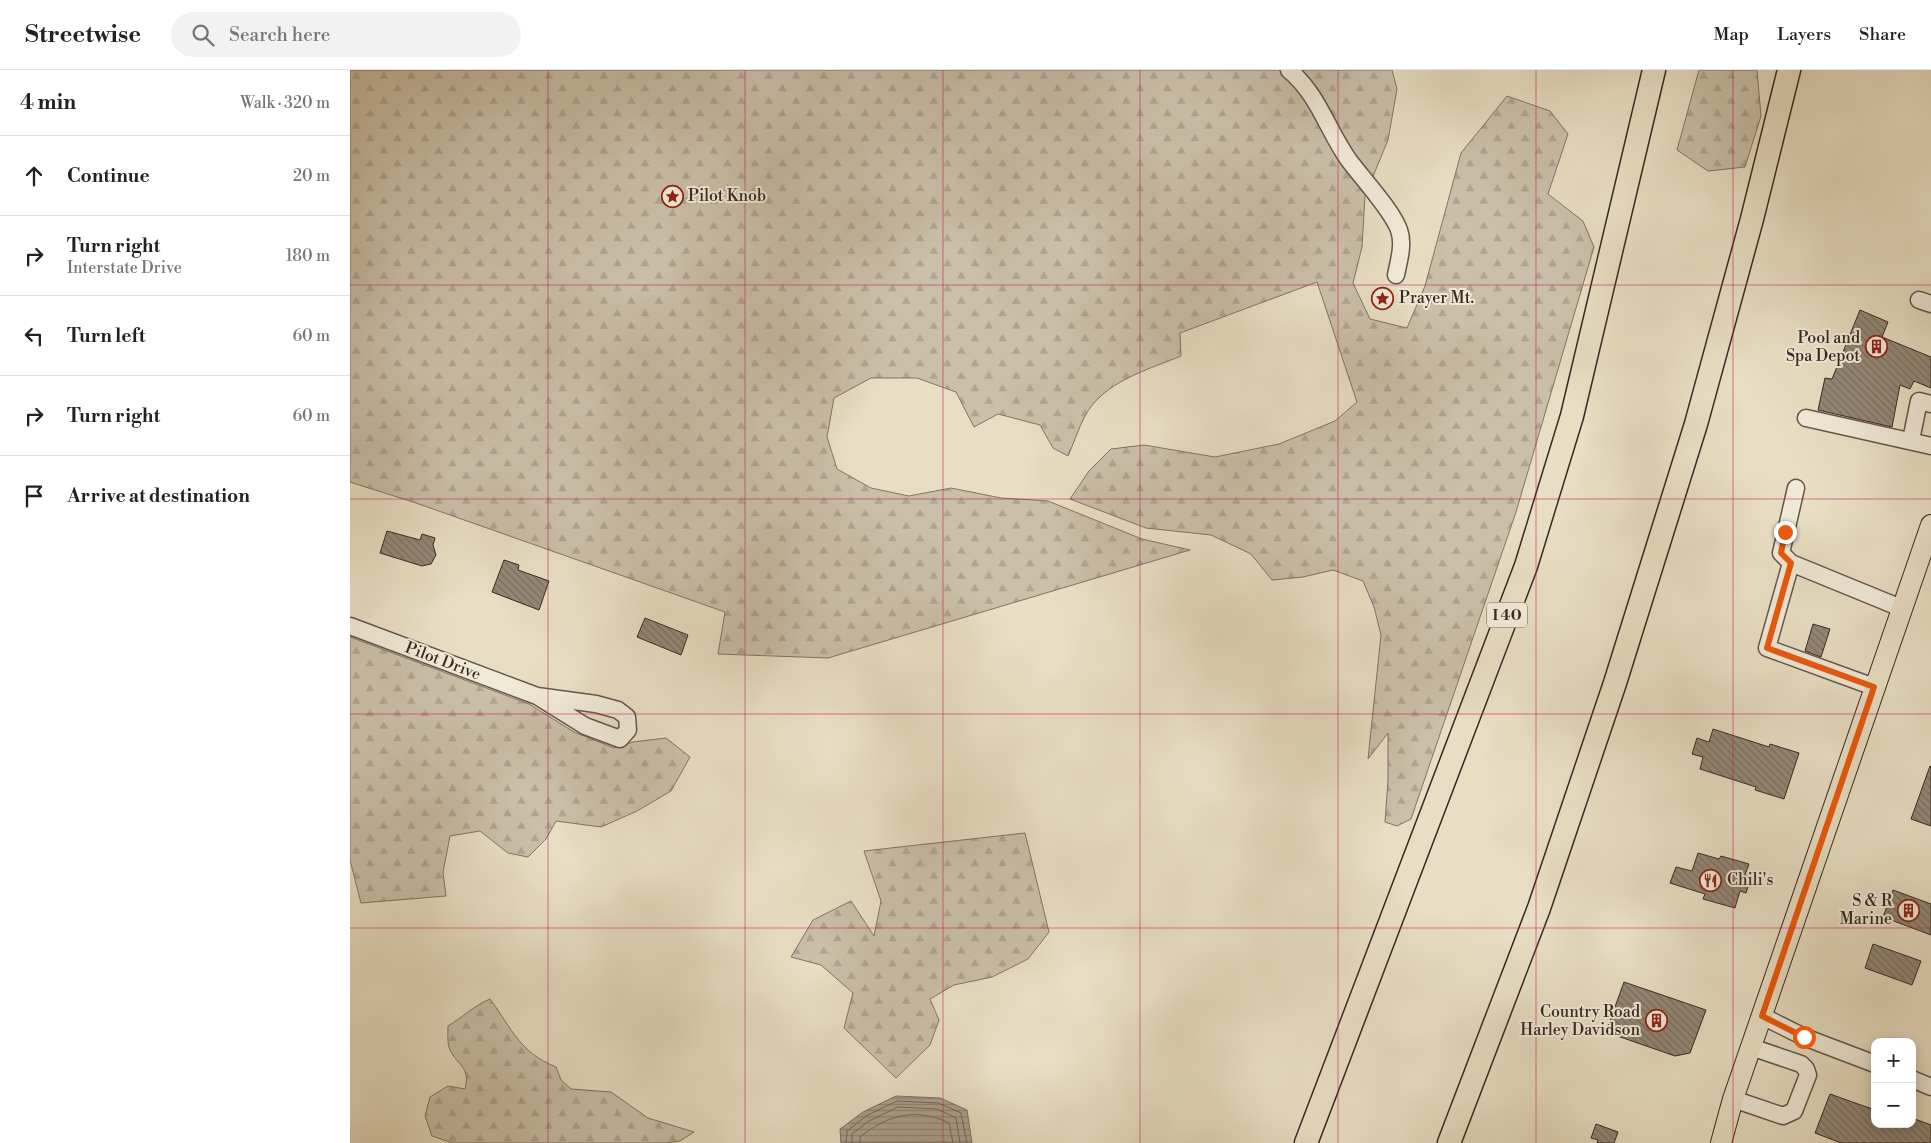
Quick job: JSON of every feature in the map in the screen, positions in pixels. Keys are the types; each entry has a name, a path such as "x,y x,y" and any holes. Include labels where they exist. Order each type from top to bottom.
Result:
{"highway":[{"name":"I 40","path":"1306,1143 1526,566 1572,416 1654,70"},
{"path":"1449,1143 1539,908 1615,683 1696,424 1752,219 1789,70"}],"main road":[{"path":"1721,1143 1733,1099 1931,525"}],"street":[{"path":"1290,70 1302,80 1324,113 1346,156 1386,209 1399,230 1401,253 1396,275"},
{"path":"1911,440 1919,401 1931,404"},
{"path":"1806,418 1931,446"},
{"path":"1796,488 1781,553 1791,563 1901,608"},
{"path":"1791,563 1767,648 1874,687"},
{"name":"Pilot Drive","path":"350,626 537,696 585,726 620,739 628,730 627,717 618,710 596,704 537,696"},
{"path":"1762,1016 1804,1037 1871,1062"},
{"path":"1733,1099 1784,1116 1794,1111 1808,1075 1806,1068 1801,1064 1751,1047"},
{"path":"1916,1080 1931,1086"}],"green space":[{"path":"350,70 1392,70 1397,89 1388,140 1365,196 1362,247 1353,283 1370,319 1407,328 1425,286 1461,153 1507,96 1550,111 1568,134 1548,194 1583,221 1594,247 1516,512 1411,819 1397,826 1385,822 1388,780 1388,733 1368,759 1381,635 1374,607 1363,581 1333,570 1303,577 1272,580 1251,554 1211,535 1146,528 1070,499 1089,471 1111,449 1144,445 1215,457 1279,444 1335,421 1357,402 1317,282 1180,333 1181,356 1127,378 1103,394 1093,404 1085,416 1068,456 1053,448 1040,425 998,414 974,427 956,392 917,378 871,378 834,398 827,437 837,469 871,488 909,496 951,488 1001,498 1048,501 1142,539 1190,550 828,658 718,654 725,612 416,503 350,482"},
{"path":"1699,70 1757,70 1761,116 1745,167 1708,171 1677,150"},
{"path":"350,637 529,704 574,732 614,748 633,742 666,738 690,757 671,791 637,811 601,827 556,821 546,839 528,857 508,853 480,831 450,836 443,872 446,896 361,903 350,860"},
{"path":"1025,833 1049,932 1028,959 992,977 954,985 930,999 939,1020 930,1045 896,1078 844,1028 853,993 821,965 791,957 813,920 851,901 874,936 881,901 864,851"},
{"path":"490,999 525,1047 543,1061 556,1067 561,1080 571,1089 611,1092 648,1118 694,1132 680,1141 666,1143 453,1143 432,1136 425,1116 430,1097 448,1086 465,1089 465,1071 449,1047 448,1026 479,1004"}],"water":[{"path":"896,1096 940,1098 967,1110 972,1143 841,1143 840,1129 863,1112"}],"building":[{"path":"1860,310 1888,322 1882,337 1931,357 1931,388 1914,381 1910,389 1900,385 1892,427 1818,410 1825,378 1832,379"},
{"path":"387,531 420,540 422,534 435,538 433,545 436,555 431,564 422,566 380,553"},
{"path":"504,560 519,565 518,570 549,581 539,610 492,592"},
{"path":"645,618 688,635 681,655 637,637"},
{"path":"1813,624 1830,629 1821,657 1805,651"},
{"path":"1713,729 1769,747 1770,744 1799,753 1784,799 1755,790 1756,787 1700,769 1703,757 1692,754 1697,738 1709,742"},
{"path":"1931,767 1931,826 1911,819"},
{"name":"Chili's","path":"1698,853 1719,859 1721,856 1749,864 1745,875 1751,877 1746,893 1740,891 1735,908 1703,899 1705,894 1670,883 1676,867 1692,871"},
{"name":"S & R Marine","path":"1893,890 1931,904 1931,935 1883,917"},
{"path":"1873,944 1921,961 1912,985 1865,968"},
{"name":"Country Road Harley Davidson","path":"1624,982 1706,1010 1690,1053 1675,1056 1606,1032"},
{"path":"1830,1094 1871,1109 1871,1128 1916,1128 1916,1119 1931,1125 1931,1143 1841,1143 1815,1133"},
{"path":"1596,1124 1618,1132 1614,1143 1597,1143 1598,1140 1591,1138"}],"place":[{"name":"Pilot Knob","path":"672,196"},
{"name":"Prayer Mt.","path":"1383,298"},
{"name":"Pool and Spa Depot","path":"1876,347"},
{"name":"Chili's","path":"1711,880"},
{"name":"S & R Marine","path":"1908,910"},
{"name":"Country Road Harley Davidson","path":"1656,1021"}],"route":[{"path":"1785,532 1781,553 1791,563 1767,648 1874,687 1762,1016 1804,1037"}]}
